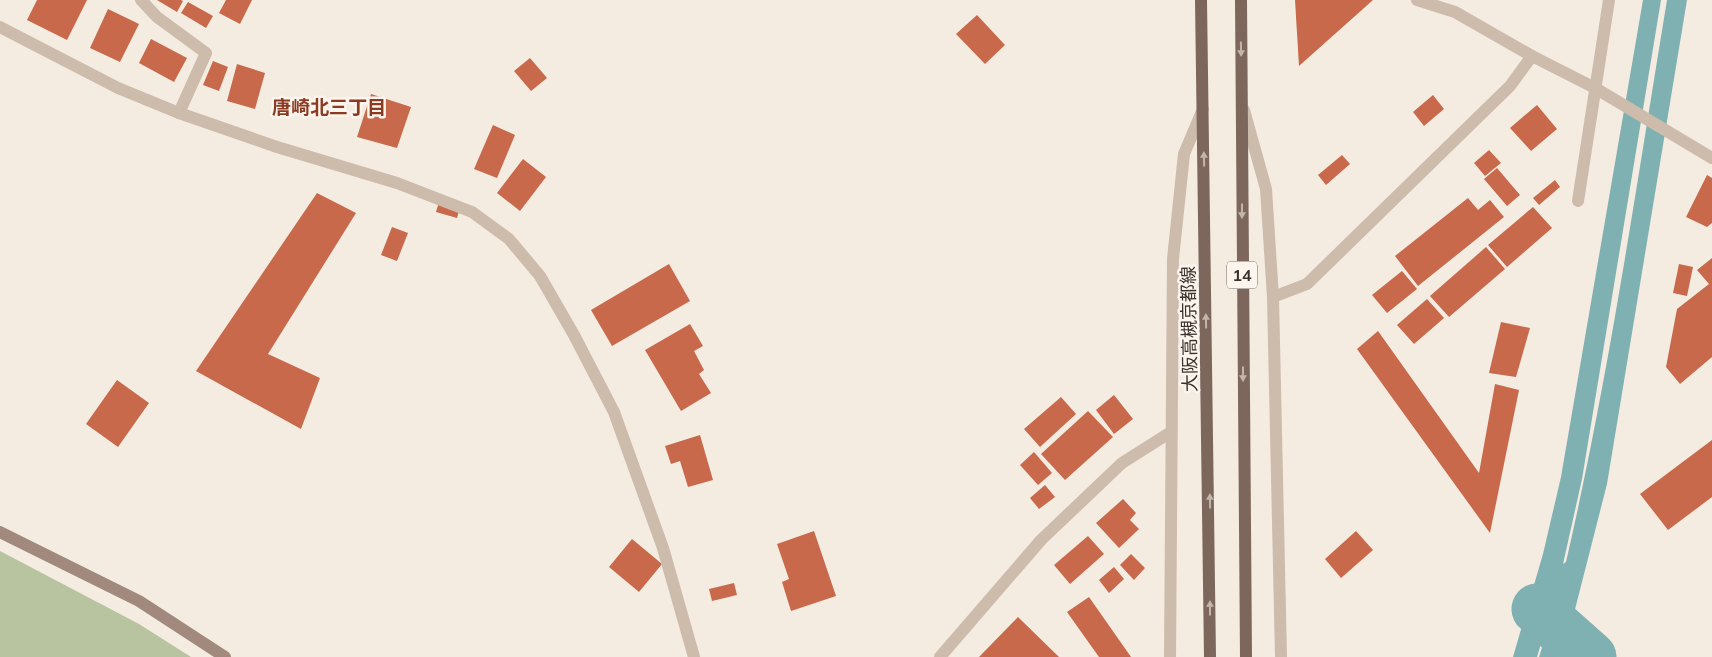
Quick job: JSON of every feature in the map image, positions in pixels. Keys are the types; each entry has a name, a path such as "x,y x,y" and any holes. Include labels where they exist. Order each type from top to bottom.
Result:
{"main road":[{"name":"大阪高槻京都線","path":"1201,0 1210,657"},
{"name":"14","path":"1241,0 1246,657"}],"street":[{"path":"142,0 157,16 206,53 179,113"},
{"path":"1417,0 1455,12 1532,56 1595,88 1712,158"},
{"path":"1578,201 1609,0"},
{"path":"0,27 118,88 179,113 277,147 397,182 472,212 509,239 540,276 574,334 614,412 663,548 694,657"},
{"path":"1273,297 1307,284 1510,86 1532,56"},
{"path":"1242,101 1266,188 1273,297 1280,657"},
{"path":"1170,657 1170,432 1173,259 1184,154 1203,110"},
{"path":"940,657 1041,540 1122,463 1170,432"},
{"path":"0,532 139,601 225,657"}],"green space":[{"path":"0,551 139,624 191,657 0,657"}],"water":[{"path":"1643,0 1661,0 1582,479 1563,564 1566,562 1609,352 1667,0 1687,0 1607,484 1571,625 1573,629 1570,640 1567,638 1561,657 1539,657 1548,629 1546,627 1537,657 1513,657 1543,554 1561,477"}],"building":[{"path":"37,0 87,0 67,40 27,20"},
{"path":"157,0 181,0 183,1 177,12"},
{"path":"226,0 252,0 240,24 219,13"},
{"path":"1295,0 1373,0 1299,66"},
{"path":"188,2 213,16 206,28 181,13"},
{"path":"108,9 139,24 120,62 90,48"},
{"path":"977,15 1005,45 985,64 956,34"},
{"path":"151,39 187,58 174,82 139,63"},
{"path":"530,58 547,78 531,91 514,71"},
{"path":"213,61 228,67 219,91 203,85"},
{"path":"237,64 265,73 255,109 227,101"},
{"path":"371,94 411,107 397,148 357,137"},
{"path":"1433,95 1444,109 1424,126 1413,112"},
{"path":"1537,105 1557,129 1531,151 1510,128"},
{"path":"493,125 515,135 497,178 474,169"},
{"path":"1489,150 1501,163 1485,176 1474,163"},
{"path":"1342,155 1350,164 1326,185 1318,175"},
{"path":"523,159 546,177 520,211 497,193"},
{"path":"1497,168 1520,195 1507,206 1484,179"},
{"path":"1707,175 1712,178 1712,223 1707,227 1686,217"},
{"path":"1555,180 1560,187 1539,205 1533,198"},
{"path":"317,193 356,213 268,354 320,378 301,429 196,371"},
{"path":"1468,198 1478,210 1490,200 1504,217 1418,286 1395,256"},
{"path":"439,202 460,208 457,218 436,212"},
{"path":"1533,207 1552,228 1507,267 1488,245"},
{"path":"392,227 408,233 397,261 381,255"},
{"path":"1486,247 1505,269 1449,317 1430,296"},
{"path":"1712,258 1712,357 1680,384 1666,367 1677,309 1709,284 1697,270"},
{"path":"669,264 690,301 612,346 591,310"},
{"path":"1679,264 1693,267 1687,296 1673,293"},
{"path":"1402,271 1417,289 1387,313 1372,295"},
{"path":"1427,299 1444,318 1414,344 1397,325"},
{"path":"1501,322 1530,328 1516,377 1489,373"},
{"path":"690,324 703,346 694,351 704,370 699,374 711,393 681,411 645,350"},
{"path":"1378,331 1479,473 1495,384 1519,390 1490,533 1357,349"},
{"path":"117,380 149,403 118,447 86,424"},
{"path":"1114,395 1133,419 1114,434 1096,410"},
{"path":"1061,397 1076,414 1040,447 1024,429"},
{"path":"1088,411 1113,437 1065,480 1041,454"},
{"path":"700,435 713,480 688,487 680,461 671,464 665,446"},
{"path":"1712,440 1712,497 1668,530 1640,494"},
{"path":"1034,452 1052,473 1038,485 1020,465"},
{"path":"1045,485 1055,497 1039,509 1030,498"},
{"path":"1123,499 1136,513 1130,520 1139,529 1119,548 1096,523"},
{"path":"814,531 836,596 791,611 782,582 789,579 777,544"},
{"path":"1356,531 1373,550 1341,578 1325,559"},
{"path":"1088,536 1104,554 1070,584 1054,565"},
{"path":"632,539 662,564 639,592 609,567"},
{"path":"1131,554 1145,568 1134,580 1120,565"},
{"path":"1114,567 1124,579 1109,593 1099,580"},
{"path":"734,583 737,595 712,601 709,589"},
{"path":"1089,597 1131,657 1099,657 1067,612"},
{"path":"1018,617 1059,657 979,657"}],"waterway":[{"path":"1537,609 1591,657"}],"district":[{"name":"唐崎北三丁目","path":"329,107"}]}
